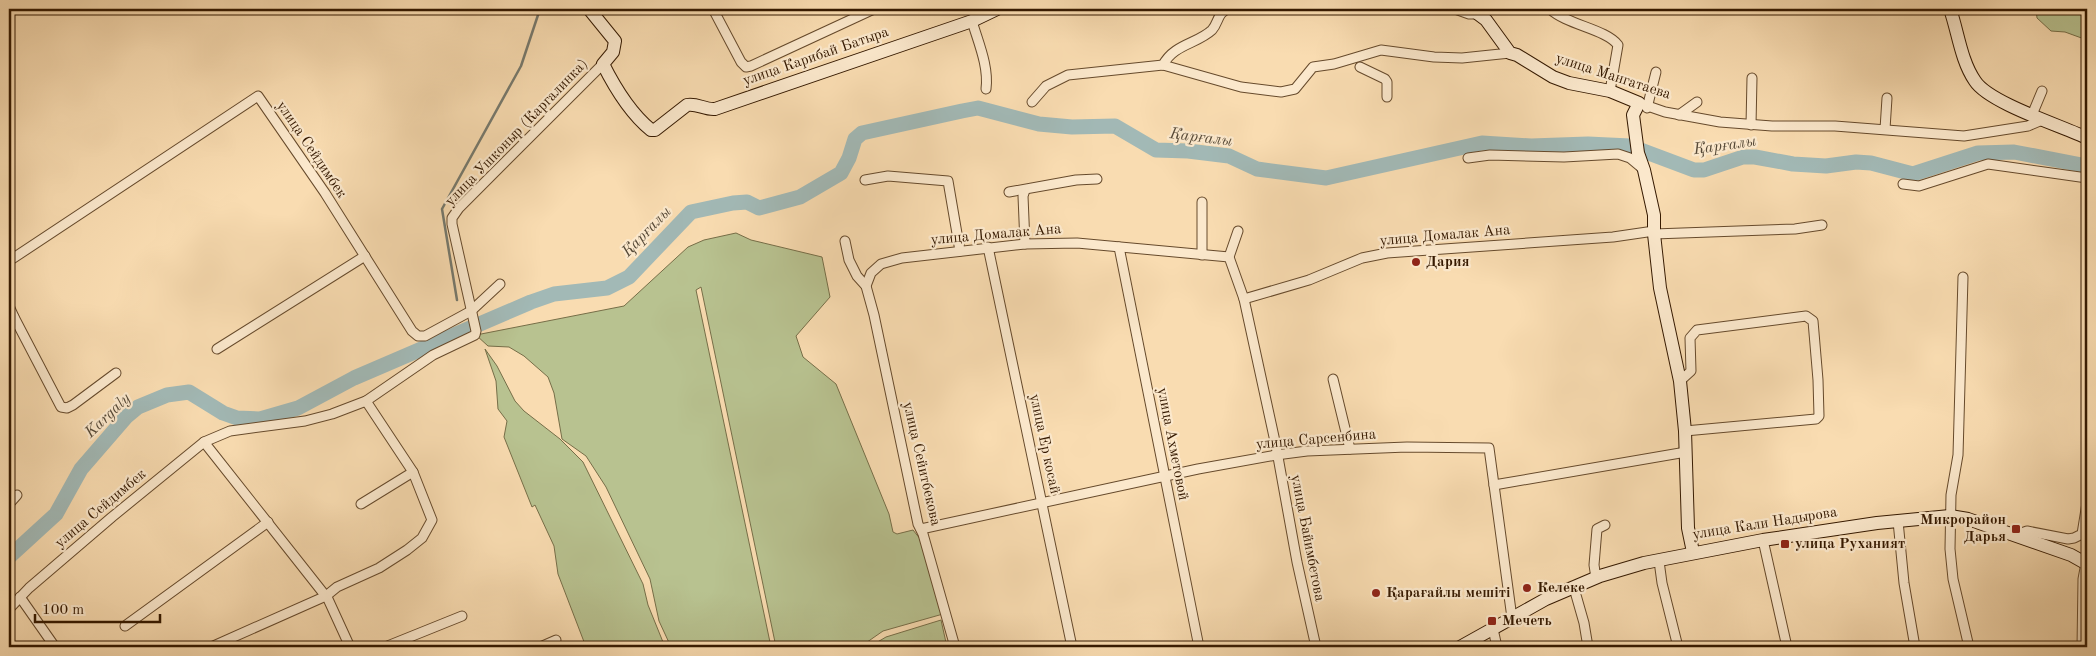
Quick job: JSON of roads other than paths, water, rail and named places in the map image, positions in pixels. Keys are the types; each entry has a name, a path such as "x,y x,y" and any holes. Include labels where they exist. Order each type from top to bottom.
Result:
{"street":[{"path":"589,9 615,41 613,52 603,64"},
{"path":"713,9 741,62 746,67 874,9"},
{"name":"улица Карибай Батыра","path":"603,64 614,86 641,122 651,130 655,130 687,105 692,104 707,110 715,109 972,21 997,9"},
{"path":"1163,65 1175,51 1213,29 1218,12 1228,9"},
{"path":"1455,9 1469,14 1480,11 1510,53"},
{"path":"1550,9 1578,25 1614,39 1618,46 1610,91"},
{"path":"1950,9 1967,66 1975,82 1988,94 2087,138"},
{"path":"972,21 983,58 987,81 986,89"},
{"path":"1032,102 1046,86 1068,75 1163,65 1241,87 1281,92 1296,89 1307,72 1313,68 1334,64 1381,50 1434,57 1462,58 1510,53"},
{"name":"улица Мангатаева","path":"1510,53 1517,55 1553,77 1569,83 1610,91 1643,105 1679,115 1720,122 1751,125 1835,126 1964,136 2028,126 2037,117"},
{"path":"1360,56 1360,70 1385,79 1388,97"},
{"name":"улица Ушконыр (Каргалинка)","path":"474,327 452,218 459,208 603,64"},
{"path":"1656,72 1643,105 1633,115 1638,148 1654,216 1660,288 1680,381 1685,431 1688,528 1693,552"},
{"path":"1751,125 1752,78"},
{"path":"2037,117 2042,91"},
{"name":"улица Сейдимбек","path":"9,261 258,96 325,193 407,324 418,336 425,336 471,311 500,284"},
{"path":"1886,129 1887,98"},
{"path":"1679,115 1697,102"},
{"path":"1468,158 1490,154 1564,157 1618,154 1630,158 1644,170"},
{"path":"1903,184 1919,186 1988,164 2087,178"},
{"path":"865,180 888,176 948,181 960,251"},
{"path":"1008,192 1076,180 1097,179"},
{"path":"1025,190 1023,196 1026,244"},
{"path":"1202,202 1202,255"},
{"name":"улица Домалак Ана","path":"1244,298 1309,280 1362,258 1387,253 1613,237 1654,232 1794,229 1822,225"},
{"path":"1229,257 1238,231"},
{"path":"845,241 849,260 857,276 866,286"},
{"name":"улица Домалак Ана","path":"866,286 871,274 881,264 902,258 1026,244 1077,243 1229,257"},
{"name":"улица Ахметовой","path":"1119,247 1199,647"},
{"name":"улица Ер косай","path":"988,248 1072,647"},
{"path":"217,349 365,256"},
{"name":"улица Байимбетова","path":"1229,257 1244,298 1316,647"},
{"path":"1963,277 1958,455 1950,516 1953,579 1969,647"},
{"name":"улица Сейитбекова","path":"866,286 876,324 918,524 955,647"},
{"path":"9,306 11,320 61,407 67,408 73,405 116,373"},
{"path":"1680,381 1691,371 1690,338 1697,330 1806,316 1813,321 1818,380 1819,416 1816,419 1685,431"},
{"name":"улица Сейдимбек","path":"9,609 20,597 112,517 204,442 230,431 305,421 341,411 366,401 433,355 475,335 474,327"},
{"path":"1333,379 1350,449"},
{"path":"211,647 326,596 337,587 379,568 422,538 432,520 413,472 366,401"},
{"path":"204,442 326,596 350,647"},
{"name":"улица Сарсенбина","path":"921,529 1164,476 1276,454 1407,447 1489,448 1512,618"},
{"path":"1494,485 1686,452"},
{"path":"361,504 413,472"},
{"path":"9,504 17,494"},
{"path":"2016,535 2027,531 2074,538 2082,534 2087,503"},
{"name":"улица Кали Надырова","path":"1460,647 1546,599 1596,578 1644,563 1693,552 1763,540 1898,521 1950,516 1975,521 2071,555 2086,563"},
{"path":"1898,521 1904,583 1915,647"},
{"path":"125,626 268,522"},
{"path":"1596,578 1594,565 1597,529 1605,525"},
{"path":"1763,540 1787,647"},
{"path":"1659,561 1662,583 1678,647"},
{"path":"2082,647 2083,578 2086,563"},
{"path":"1574,588 1584,623 1588,647"},
{"path":"20,597 55,647"},
{"path":"385,647 462,616"},
{"path":"1493,629 1497,647"},
{"path":"540,647 556,640"}],"waterway":[{"path":"457,300 442,209 521,66 540,9"},
{"name":"Қарғалы","path":"9,557 56,514 81,469 126,417 138,407 167,395 189,392 223,413 237,418 260,419 298,408 354,378 531,302 554,294 607,288 629,277 691,212 747,202 759,208 800,197 841,173 849,158 855,139 862,133 962,111 978,108 1039,124 1072,127 1115,126 1156,150 1188,151 1229,156 1257,169 1326,178 1482,143 1531,146 1588,144 1630,146 1694,170 1704,170 1743,157 1755,157 1793,164 1826,166 1856,162 1871,163 1913,174 1978,153 2014,152 2087,166"}],"place":[{"name":"Дария","path":"1416,262"},
{"name":"Микрорайон Дарья","path":"2016,529"},
{"name":"улица Руханият","path":"1785,544"},
{"name":"Келеке","path":"1527,588"},
{"name":"Қарағайлы мешіті","path":"1376,593"},
{"name":"Мечеть","path":"1492,621"}],"water label":[{"name":"Kargaly","path":"108,416"}]}
